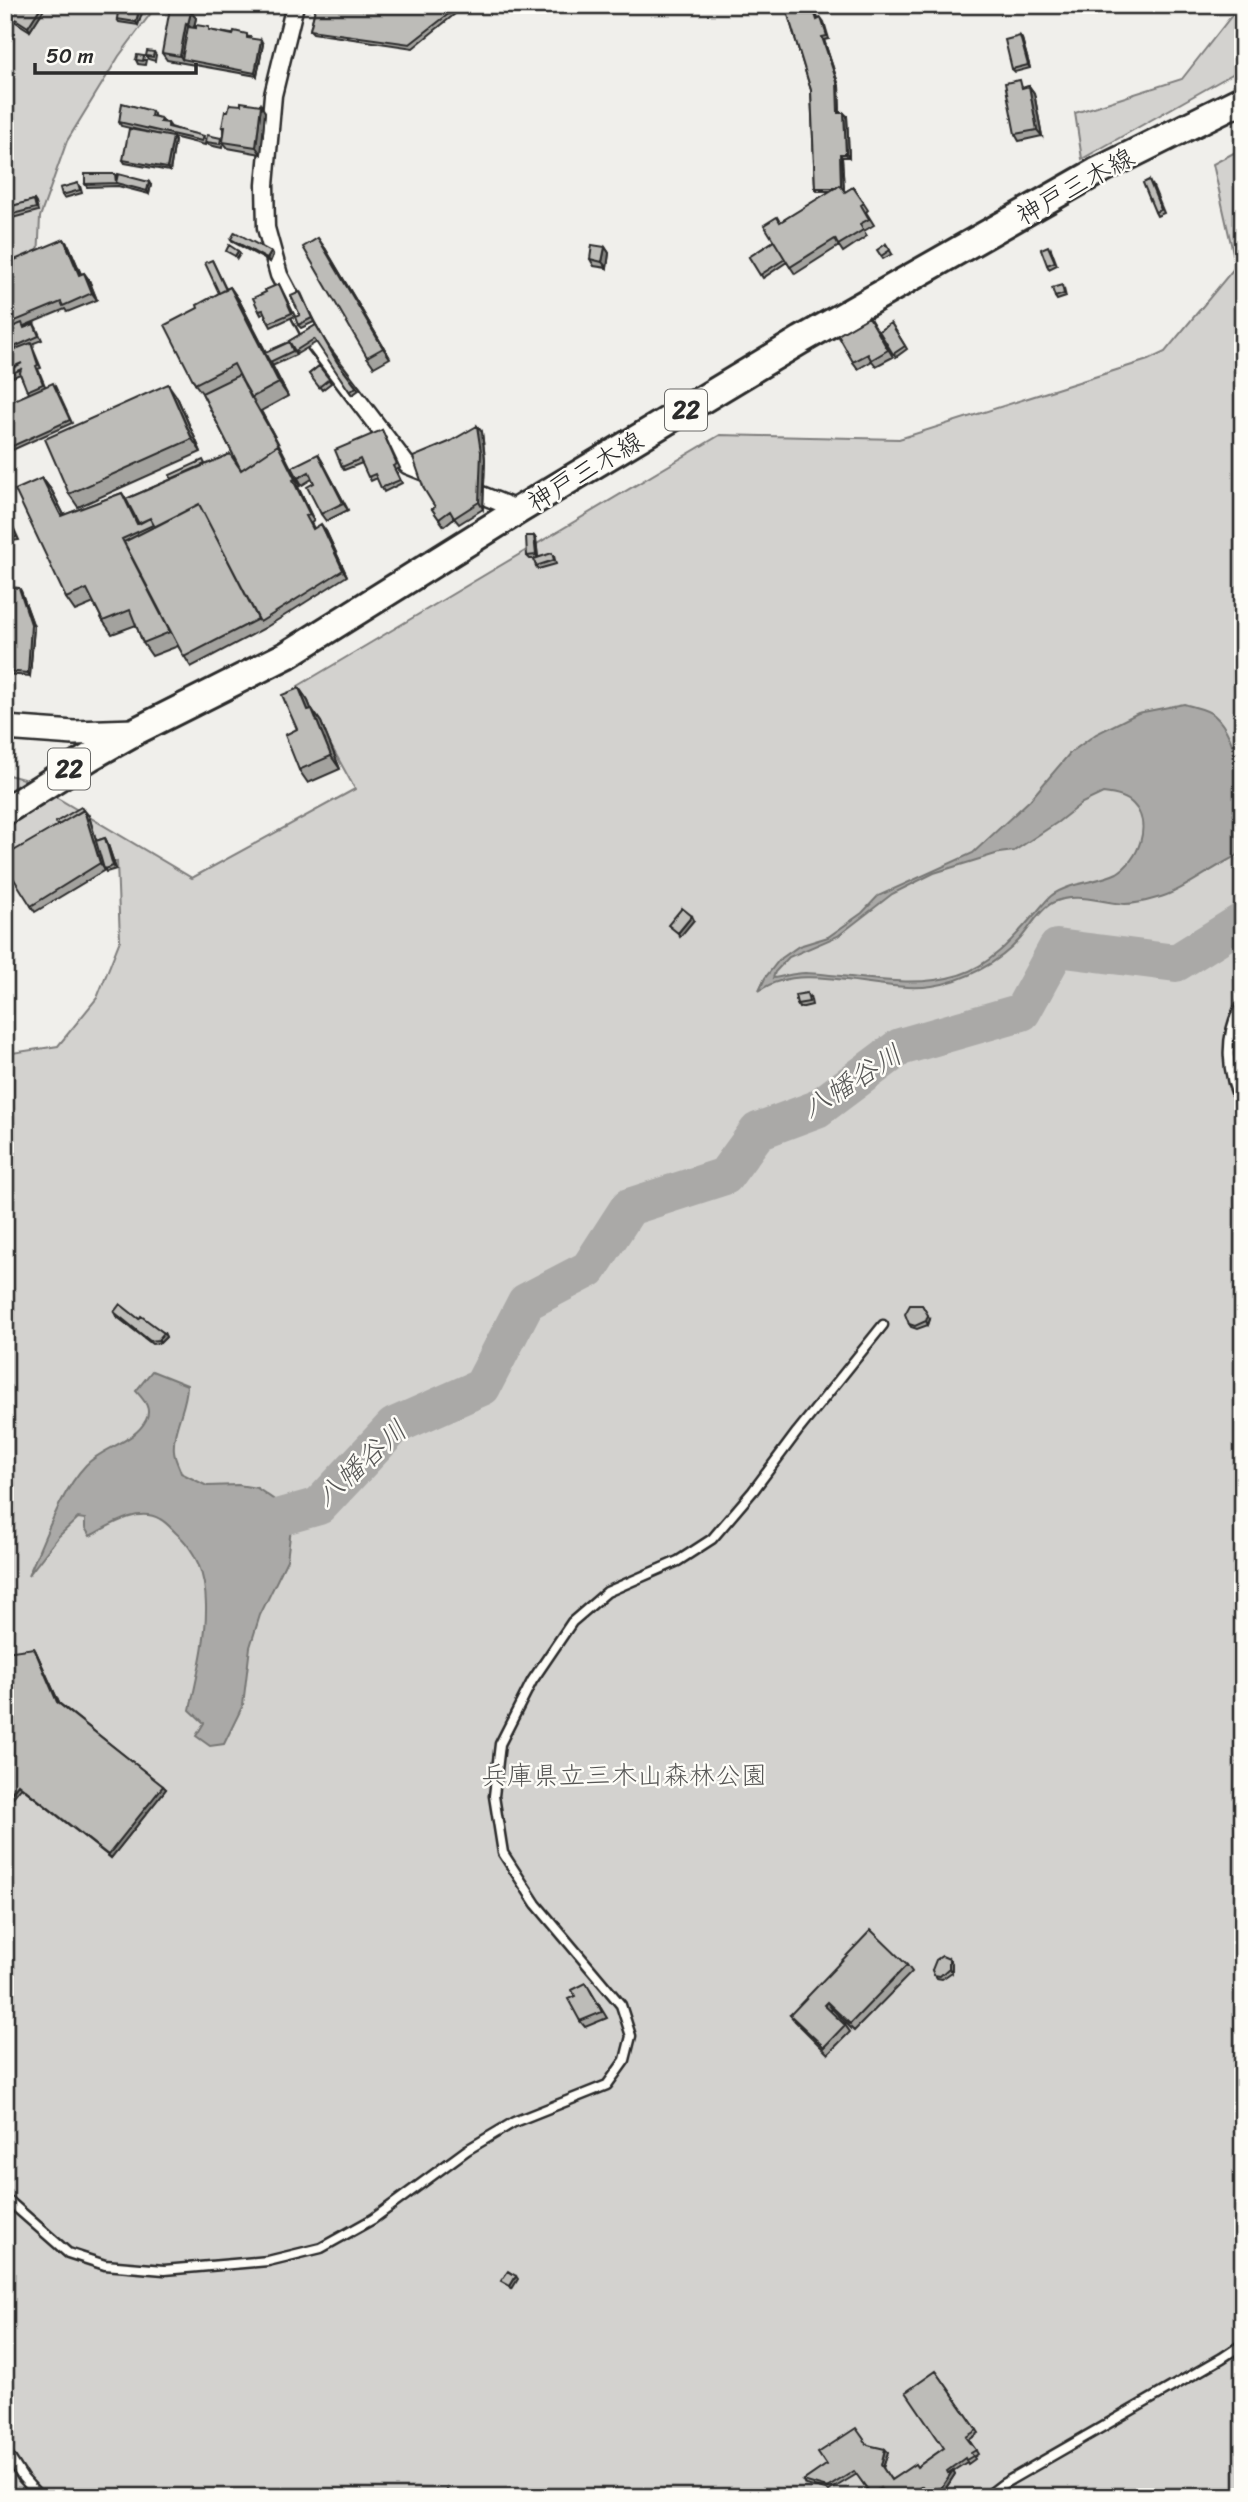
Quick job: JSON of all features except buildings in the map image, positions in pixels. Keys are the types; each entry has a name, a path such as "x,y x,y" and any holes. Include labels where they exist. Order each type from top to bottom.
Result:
{"main road":[{"name":"神戸三木線","path":"5,811 136,731 287,655 519,510 802,340 1096,172 1243,99"}],"street":[{"path":"295,5 273,95 265,185 266,228 279,275 316,345 407,465 519,510"},
{"path":"5,728 74,733 136,731"}],"lane":[{"path":"1243,1002 1233,1017 1227,1054 1243,1109"},
{"path":"5,2200 68,2253 105,2265 164,2270 268,2261 321,2248 373,2219 467,2150 514,2122 607,2085 625,2060 631,2036 621,2005 536,1904 503,1853 494,1796 500,1744 532,1681 572,1622 607,1592 678,1561 712,1539 883,1325"},
{"path":"986,2497 1003,2484 1222,2358 1243,2343"},
{"path":"5,2450 23,2478 40,2497"}],"green space":[{"path":"5,5 157,5 119,56 67,141 40,217 34,347 5,372"},
{"path":"1240,5 1243,5 1243,68 1082,159 1075,113 1182,79"},
{"name":"兵庫県立三木山森林公園","path":"1243,148 1243,2497 5,2497 5,1054 58,1046 97,998 120,940 117,862 79,867 5,869 5,774 27,780 192,878 355,789 298,686 720,435 899,439 1148,360 1165,352 1236,266 1213,164"}],"shaded area":[{"path":"1184,704 1212,714 1224,727 1237,761 1241,781 1244,821 1242,853 1176,891 1149,900 1125,904 1070,898 1052,903 1002,956 980,970 944,984 889,986 819,977 777,982 759,991 779,960 799,946 828,937 862,913 878,896 973,853 1030,800 1070,753 1096,734 1138,713","holes":["1103,793 1127,799 1139,812 1142,831 1137,851 1131,860 1117,873 1058,891 1009,943 971,971 921,981 805,973 773,978 789,957 838,936 892,894 934,873 1014,851 1082,803"]},
{"path":"152,1371 187,1385 174,1443 181,1473 207,1486 238,1485 257,1488 286,1508 292,1520 287,1560 260,1615 250,1647 243,1705 224,1744 210,1746 196,1736 204,1723 190,1710 204,1641 205,1593 201,1571 191,1550 166,1523 151,1516 133,1516 90,1536 85,1528 85,1519 78,1518 59,1536 28,1576 53,1518 77,1476 93,1459 134,1434 146,1420 148,1408 136,1391"}],"waterway":[{"name":"八幡谷川","path":"280,1517 319,1506 394,1426 482,1387 526,1302 589,1269 629,1207 725,1176 758,1131 817,1109 900,1047 1022,1012 1057,948 1176,963 1243,921"}]}
